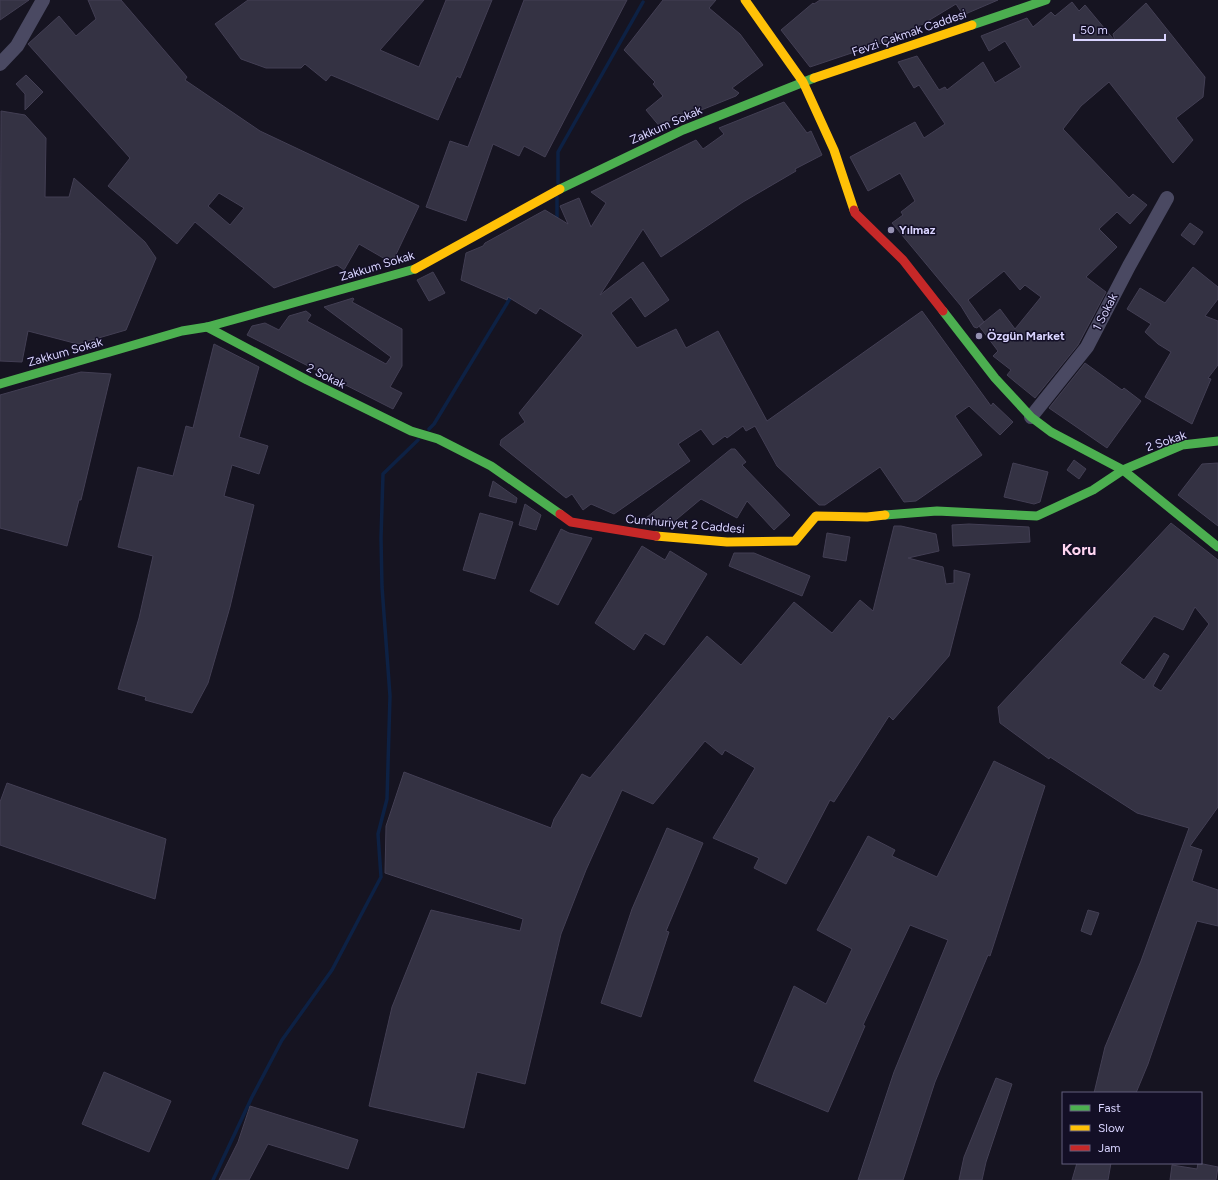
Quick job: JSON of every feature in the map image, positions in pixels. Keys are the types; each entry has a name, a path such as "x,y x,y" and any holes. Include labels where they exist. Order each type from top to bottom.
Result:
{"street":[{"path":"0,64 17,46 43,0"},
{"path":"745,0 803,82 834,150 855,213 903,260 994,378 1031,416 1051,432 1123,470 1218,547"},
{"name":"Fevzi Çakmak Caddesi","path":"803,82 1046,0"},
{"name":"Zakkum Sokak","path":"0,384 182,331 207,327 414,269 562,187 683,130 803,82"},
{"name":"1 Sokak","path":"1031,416 1087,347 1129,266 1167,198"},
{"name":"2 Sokak","path":"207,327 307,380 411,430 438,440"},
{"name":"Cumhuriyet 2 Caddesi","path":"438,440 491,466 571,522 637,534 727,542 795,541 816,516 867,517 937,511 1037,516 1093,490 1123,470"},
{"name":"2 Sokak","path":"1123,470 1182,445 1218,441"}],"building":[{"path":"0,0 29,0 0,20"},
{"path":"88,0 121,0 187,77 185,80 260,131 419,206 392,263 359,244 344,270 337,265 274,288 195,222 177,244 108,186 130,158 28,44 59,16 76,36 96,19","holes":["219,193 244,208 230,225 208,206"]},
{"path":"248,0 424,0 380,50 419,67 446,0 492,0 460,78 457,76 438,120 331,75 326,81 305,64 301,68 266,68 241,59 215,24"},
{"path":"524,0 627,0 545,157 524,146 519,156 493,144 466,221 426,207 450,141 468,147"},
{"path":"663,0 716,0 709,8 740,34 763,65 732,88 739,93 736,96 684,117 679,113 661,128 646,110 663,96 653,84 655,82 624,50"},
{"path":"820,0 998,0 963,15 956,4 918,27 920,30 810,67 781,30 813,3 814,4"},
{"path":"1072,2 1079,11 1085,5 1115,41 1113,34 1146,3 1205,77 1203,97 1176,118 1193,140 1173,163 1109,82 1081,106 1063,129 1129,198 1133,194 1147,205 1130,224 1117,212 1099,229 1117,247 1086,277 1106,292 1078,345 1035,398 1007,375 1011,370 993,356 998,351 979,326 977,328 974,327 961,306 892,223 903,215 901,212 915,201 900,173 868,191 850,157 915,122 924,138 945,124 919,85 914,88 898,62 917,56 939,90 945,87 947,90 983,62 995,83 1021,67 1005,41 989,51 981,36 1027,18 1033,27 1051,12 1055,16","holes":["1004,271 1020,290 1025,285 1041,297 1015,329 1000,309 984,322 968,300"]},
{"path":"26,75 43,92 25,110 25,94 16,84"},
{"path":"784,102 807,133 811,131 822,155 795,169 796,171 743,202 661,257 643,229 600,295 643,262 669,300 645,317 631,297 611,313 637,348 676,329 686,348 718,331 767,421 922,311 991,406 993,403 1013,422 1000,435 969,406 955,416 982,455 916,501 904,502 880,467 825,505 819,505 777,466 755,426 746,431 743,426 727,438 725,436 713,445 701,429 678,444 690,461 614,514 591,504 583,510 572,494 566,498 500,445 501,440 525,422 519,413 583,335 540,308 536,314 508,297 507,300 461,280 466,253 483,246 485,243 545,210 568,224 560,206 579,198 591,227 606,203 591,192 696,140 703,149 724,134 719,128"},
{"path":"1,111 25,115 46,138 45,197 69,197 74,178 145,242 156,258 126,330 78,344 28,331 22,362 0,361"},
{"path":"1190,223 1203,232 1194,245 1181,235"},
{"path":"1193,267 1218,287 1218,299 1205,316 1218,321 1218,365 1208,378 1211,379 1192,424 1145,397 1171,352 1158,344 1145,332 1151,324 1127,309 1140,288 1165,303"},
{"path":"433,272 445,293 429,301 417,280"},
{"path":"353,298 354,299 352,302 402,329 402,366 390,387 402,393 393,409 247,335 252,326 265,323 279,330 289,316 306,311 311,315 307,321 386,364 391,357 324,307"},
{"path":"214,344 259,367 239,437 268,446 259,474 232,465 224,496 254,505 230,607 208,683 192,713 145,700 146,697 118,689 139,618 153,556 118,547 138,467 173,476 186,426 193,428"},
{"path":"1085,363 1122,390 1124,388 1141,401 1107,448 1049,408"},
{"path":"81,372 111,374 81,500 79,500 67,546 0,528 0,395"},
{"path":"731,449 735,449 746,462 742,465 790,515 774,530 747,501 737,518 701,499 671,524 646,518"},
{"path":"1074,460 1086,469 1079,479 1067,470"},
{"path":"1013,463 1048,472 1040,502 1034,504 1004,497"},
{"path":"1218,463 1218,526 1178,495 1202,464"},
{"path":"493,481 517,498 516,503 489,496"},
{"path":"525,504 541,515 536,530 519,525"},
{"path":"480,513 513,522 495,579 463,570"},
{"path":"1171,523 1218,560 1218,807 1190,846 1202,850 1192,881 1218,890 1218,926 1197,921 1148,1064 1136,1092 1094,1092 1105,1047 1141,961 1189,828 1137,813 1050,757 1049,759 1000,723 998,707","holes":["1195,607 1209,624 1161,691 1153,686 1169,656 1164,653 1144,680 1120,663 1154,616 1183,630"]},
{"path":"969,524 1029,527 1030,542 953,546 952,525"},
{"path":"894,526 901,526 936,534 939,551 908,558 943,567 946,584 954,583 954,570 970,574 949,656 893,720 889,716 834,802 830,800 786,884 754,868 759,858 713,838 755,768 725,750 722,755 705,741 653,804 622,790 586,870 561,934 525,1084 477,1072 464,1128 369,1106 392,1007 431,910 520,931 523,919 385,873 386,826 404,772 551,828 554,819 582,774 590,778 707,636 741,665 794,602 832,633 860,600 873,611"},
{"path":"561,529 569,533 592,538 558,605 530,591"},
{"path":"827,533 850,537 846,561 823,557"},
{"path":"642,546 665,560 670,551 707,574 664,645 645,633 634,650 595,623"},
{"path":"734,553 754,553 810,576 802,596 729,566"},
{"path":"994,761 1045,786 990,956 988,955 935,1082 903,1180 858,1180 894,1072 948,940 910,925 863,1025 865,1026 828,1112 754,1081 794,986 826,1004 852,949 817,930 868,836 895,850 892,856 937,877"},
{"path":"7,783 166,839 155,899 0,845 0,802"},
{"path":"667,828 703,843 666,931 669,932 641,1017 601,1003 632,909"},
{"path":"1088,910 1099,913 1091,935 1081,931"},
{"path":"104,1072 171,1101 149,1152 82,1124"},
{"path":"996,1078 1012,1084 986,1162 982,1180 959,1180 964,1157"},
{"path":"250,1106 358,1140 348,1169 268,1144 249,1180 219,1180 238,1142"},
{"path":"1077,1164 1111,1164 1108,1180 1072,1180"},
{"path":"1198,1164 1218,1167 1216,1180 1170,1180 1172,1165 1197,1169"}],"waterway":[{"path":"558,183 558,152 643,2"},
{"path":"557,197 557,221"},
{"path":"429,429 434,424 512,295"},
{"path":"213,1180 252,1097 282,1040 332,970 381,877 378,834 387,799 390,696 382,587 381,538 383,474 418,440"}],"traffic: fast":[{"path":"972,25 1046,0"},
{"path":"560,189 683,130 814,78"},
{"path":"0,384 182,331 207,327 415,269"},
{"path":"943,311 995,378 1031,417 1051,432 1123,470 1218,547"},
{"path":"207,327 307,380 411,431 438,439 491,466 560,514"},
{"path":"885,515 937,511 1037,516 1093,490 1123,470 1182,445 1218,441"}],"traffic: slow":[{"path":"745,0 803,82 834,150 854,210"},
{"path":"814,78 972,25"},
{"path":"415,269 560,189"},
{"path":"656,536 727,542 795,541 816,516 867,517 885,515"}],"traffic: jam":[{"path":"854,210 855,213 903,260 943,311"},
{"path":"560,514 571,522 656,536"}],"place":[{"name":"Yılmaz","path":"891,230"},
{"name":"Özgün Market","path":"979,336"}],"district":[{"name":"Koru","path":"1079,549"}]}
